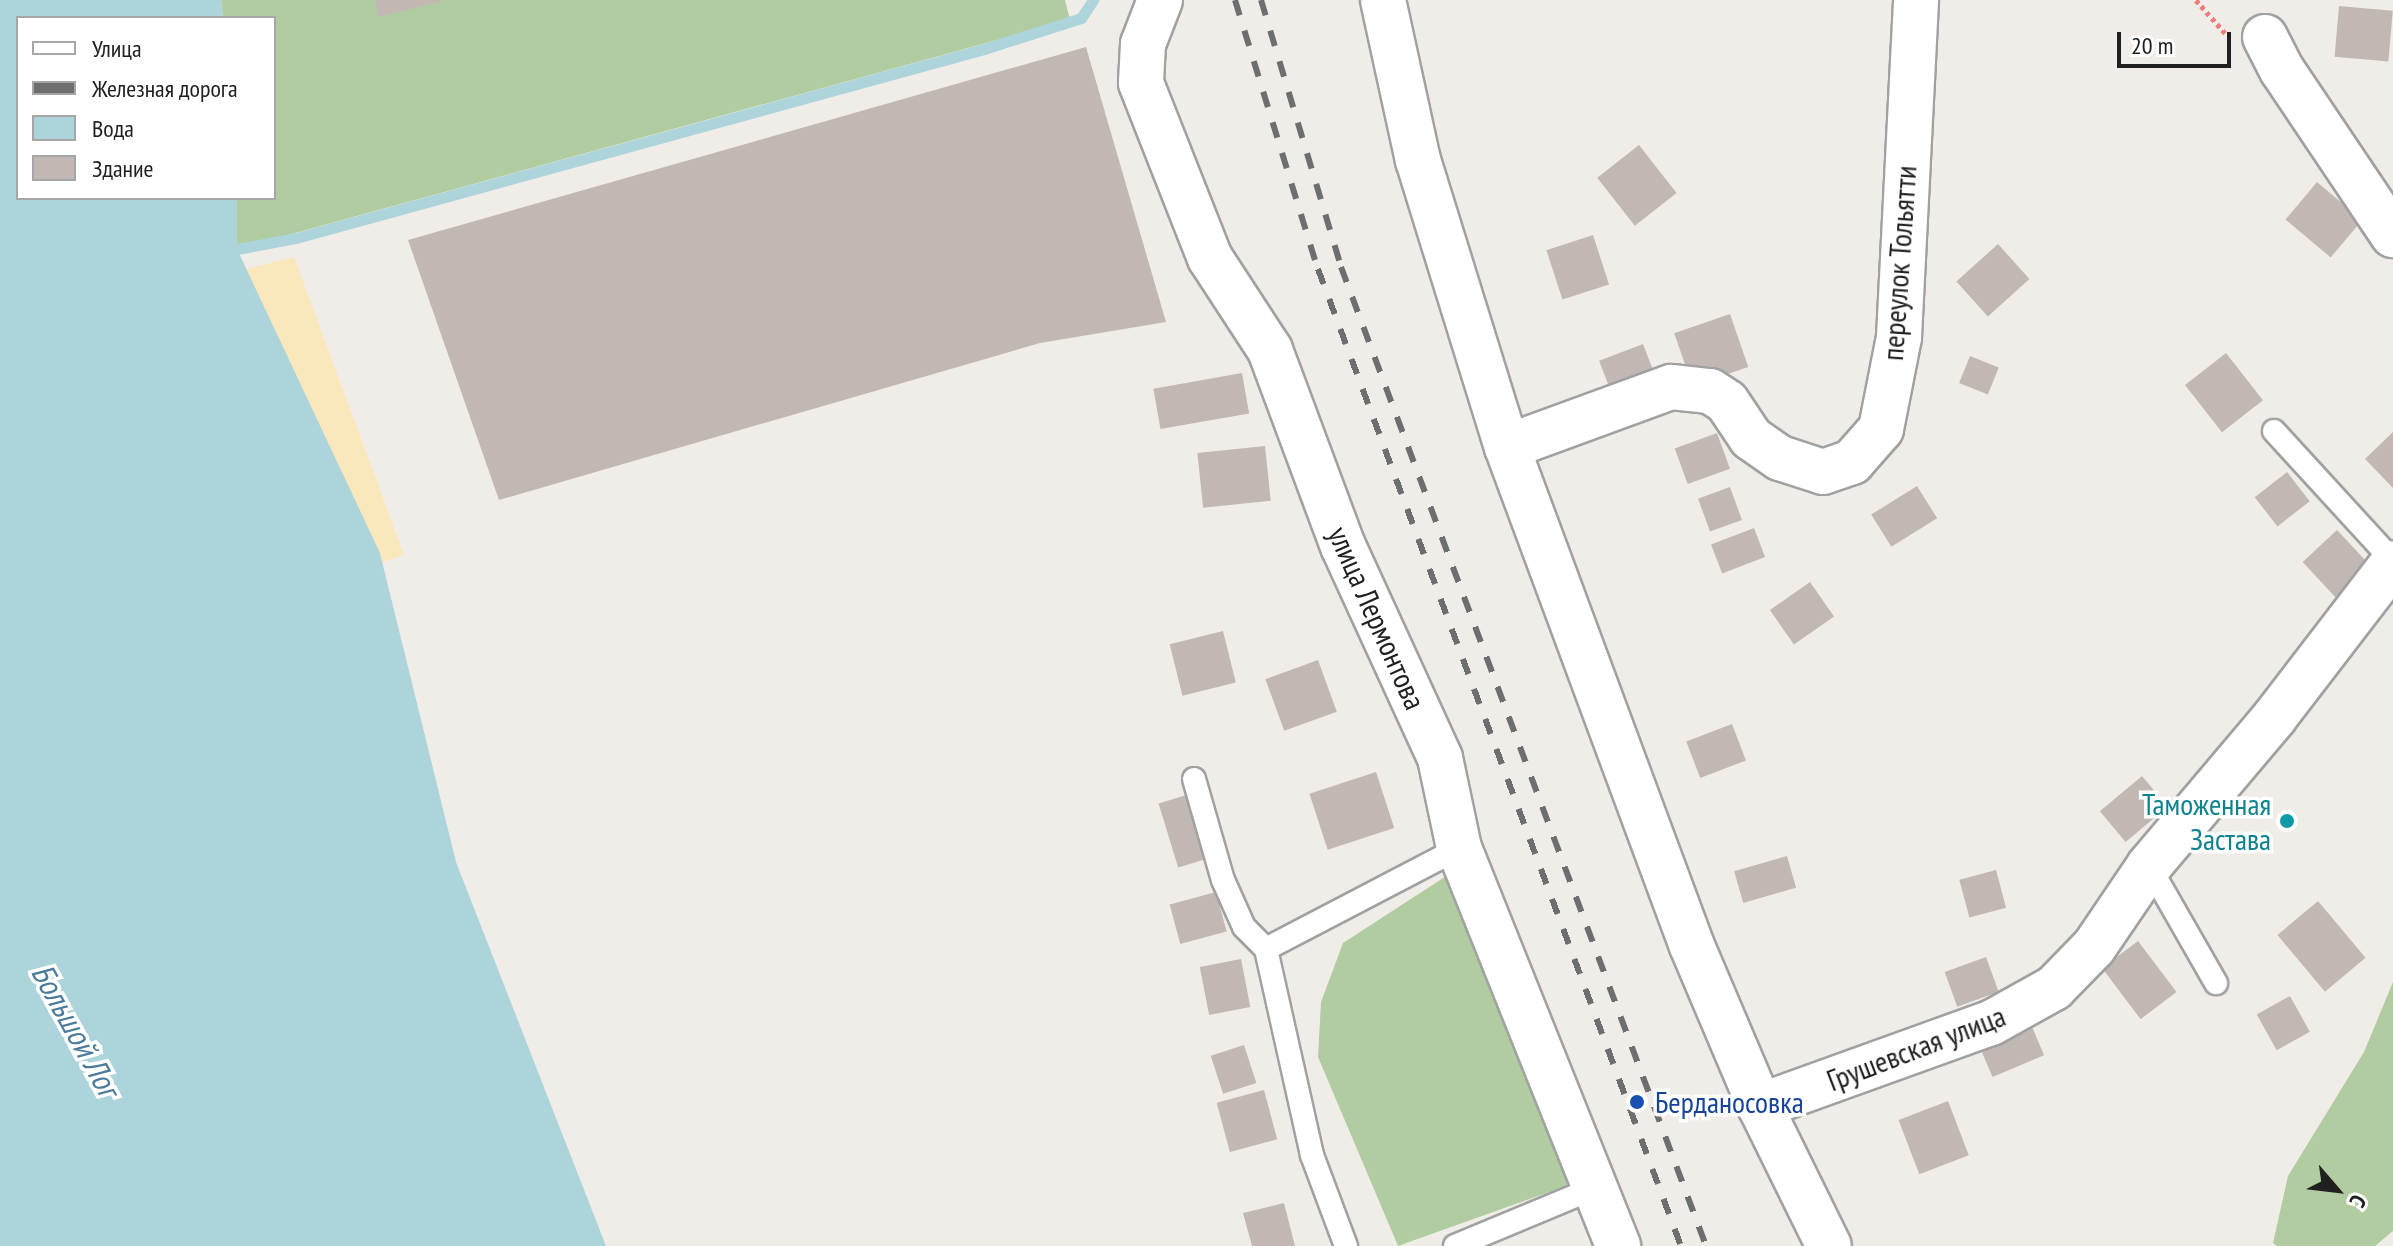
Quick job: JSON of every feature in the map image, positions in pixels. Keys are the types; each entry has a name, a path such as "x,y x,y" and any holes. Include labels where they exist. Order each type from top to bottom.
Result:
{"street":[{"name":"улица Лермонтова","path":"1160,0 1143,44 1141,83 1210,258 1270,350 1343,546 1440,758 1459,848 1618,1246"},
{"path":"1383,0 1418,160 1507,447 1692,946 1760,1106 1829,1246"},
{"name":"переулок Тольятти","path":"1507,447 1671,387 1710,391 1727,402 1751,438 1780,458 1823,472 1852,462 1881,429 1899,337 1916,0"},
{"path":"2265,37 2290,83 2393,235"},
{"name":"Грушевская улица","path":"1760,1106 1991,1023 2054,988 2094,947 2149,866 2274,718 2393,562"}],"lane":[{"path":"2274,431 2393,562"},
{"path":"1194,779 1223,880 1244,927 1266,949 1312,1155 1346,1246"},
{"path":"1266,949 1459,848"},
{"path":"2149,866 2216,983"},
{"path":"1455,1246 1597,1187"}],"green space":[{"path":"221,0 1065,0 1070,20 237,249 237,200 276,200 276,16 223,16"},
{"path":"1457,869 1583,1180 1398,1246 1318,1057 1321,1002 1343,943"},
{"path":"2393,982 2393,1231 2375,1246 2277,1246 2273,1243 2288,1176 2364,1052"}],"sand":[{"path":"294,257 404,555 338,577 205,279"}],"water":[{"name":"Большой Лог","path":"0,0 221,0 223,16 16,16 16,200 237,200 237,249 380,553 456,862 606,1246 0,1246"}],"building":[{"path":"375,0 442,0 442,1 378,17"},
{"path":"2339,6 2393,11 2388,62 2335,57"},
{"path":"1086,47 1166,322 1040,343 499,500 408,240"},
{"path":"1639,145 1677,193 1635,226 1597,178"},
{"path":"2317,182 2362,220 2331,257 2286,220"},
{"path":"1593,235 1609,284 1562,300 1546,250"},
{"path":"1998,244 2029,279 1988,316 1956,281"},
{"path":"1730,314 1748,367 1692,386 1674,333"},
{"path":"1643,344 1659,386 1615,403 1599,361"},
{"path":"2226,353 2263,400 2222,432 2185,385"},
{"path":"1970,356 1999,368 1988,395 1959,383"},
{"path":"1242,373 1249,413 1160,429 1153,389"},
{"path":"2393,432 2393,488 2365,459"},
{"path":"1717,433 1730,469 1688,484 1675,448"},
{"path":"1265,446 1271,501 1203,508 1197,453"},
{"path":"2287,472 2310,501 2277,526 2255,497"},
{"path":"1917,486 1937,518 1891,547 1871,515"},
{"path":"1730,487 1742,520 1710,532 1698,499"},
{"path":"1754,528 1765,557 1722,573 1711,544"},
{"path":"2337,530 2370,565 2335,597 2303,562"},
{"path":"1810,582 1834,616 1794,645 1770,610"},
{"path":"1223,631 1236,682 1182,696 1170,644"},
{"path":"1318,660 1337,712 1284,731 1265,679"},
{"path":"1732,724 1746,760 1700,778 1686,742"},
{"path":"1376,772 1394,828 1328,850 1309,794"},
{"path":"2142,776 2168,807 2126,842 2100,811"},
{"path":"1193,793 1213,857 1178,868 1159,804"},
{"path":"1787,856 1796,888 1743,903 1734,871"},
{"path":"1996,870 2006,908 1969,918 1959,880"},
{"path":"1216,892 1227,932 1180,944 1170,904"},
{"path":"2318,901 2366,958 2325,992 2277,935"},
{"path":"2138,941 2177,992 2141,1019 2102,968"},
{"path":"1986,957 1999,992 1957,1007 1945,972"},
{"path":"1241,959 1250,1007 1209,1015 1200,967"},
{"path":"2290,996 2310,1032 2277,1050 2257,1014"},
{"path":"2030,1022 2044,1055 1993,1077 1978,1044"},
{"path":"1244,1045 1256,1083 1223,1094 1211,1056"},
{"path":"1264,1090 1277,1139 1230,1152 1217,1103"},
{"path":"1948,1101 1969,1155 1919,1174 1899,1120"},
{"path":"1284,1203 1295,1246 1252,1246 1243,1213"}],"waterway":[{"path":"237,249 296,238 984,49 1081,18 1093,0"}],"railway":[{"path":"1235,0 1318,269 1681,1246"},
{"path":"1261,0 1341,267 1706,1246"}],"place":[{"name":"Таможенная Застава","path":"2287,821"},
{"name":"Берданосовка","path":"1637,1102"}]}
